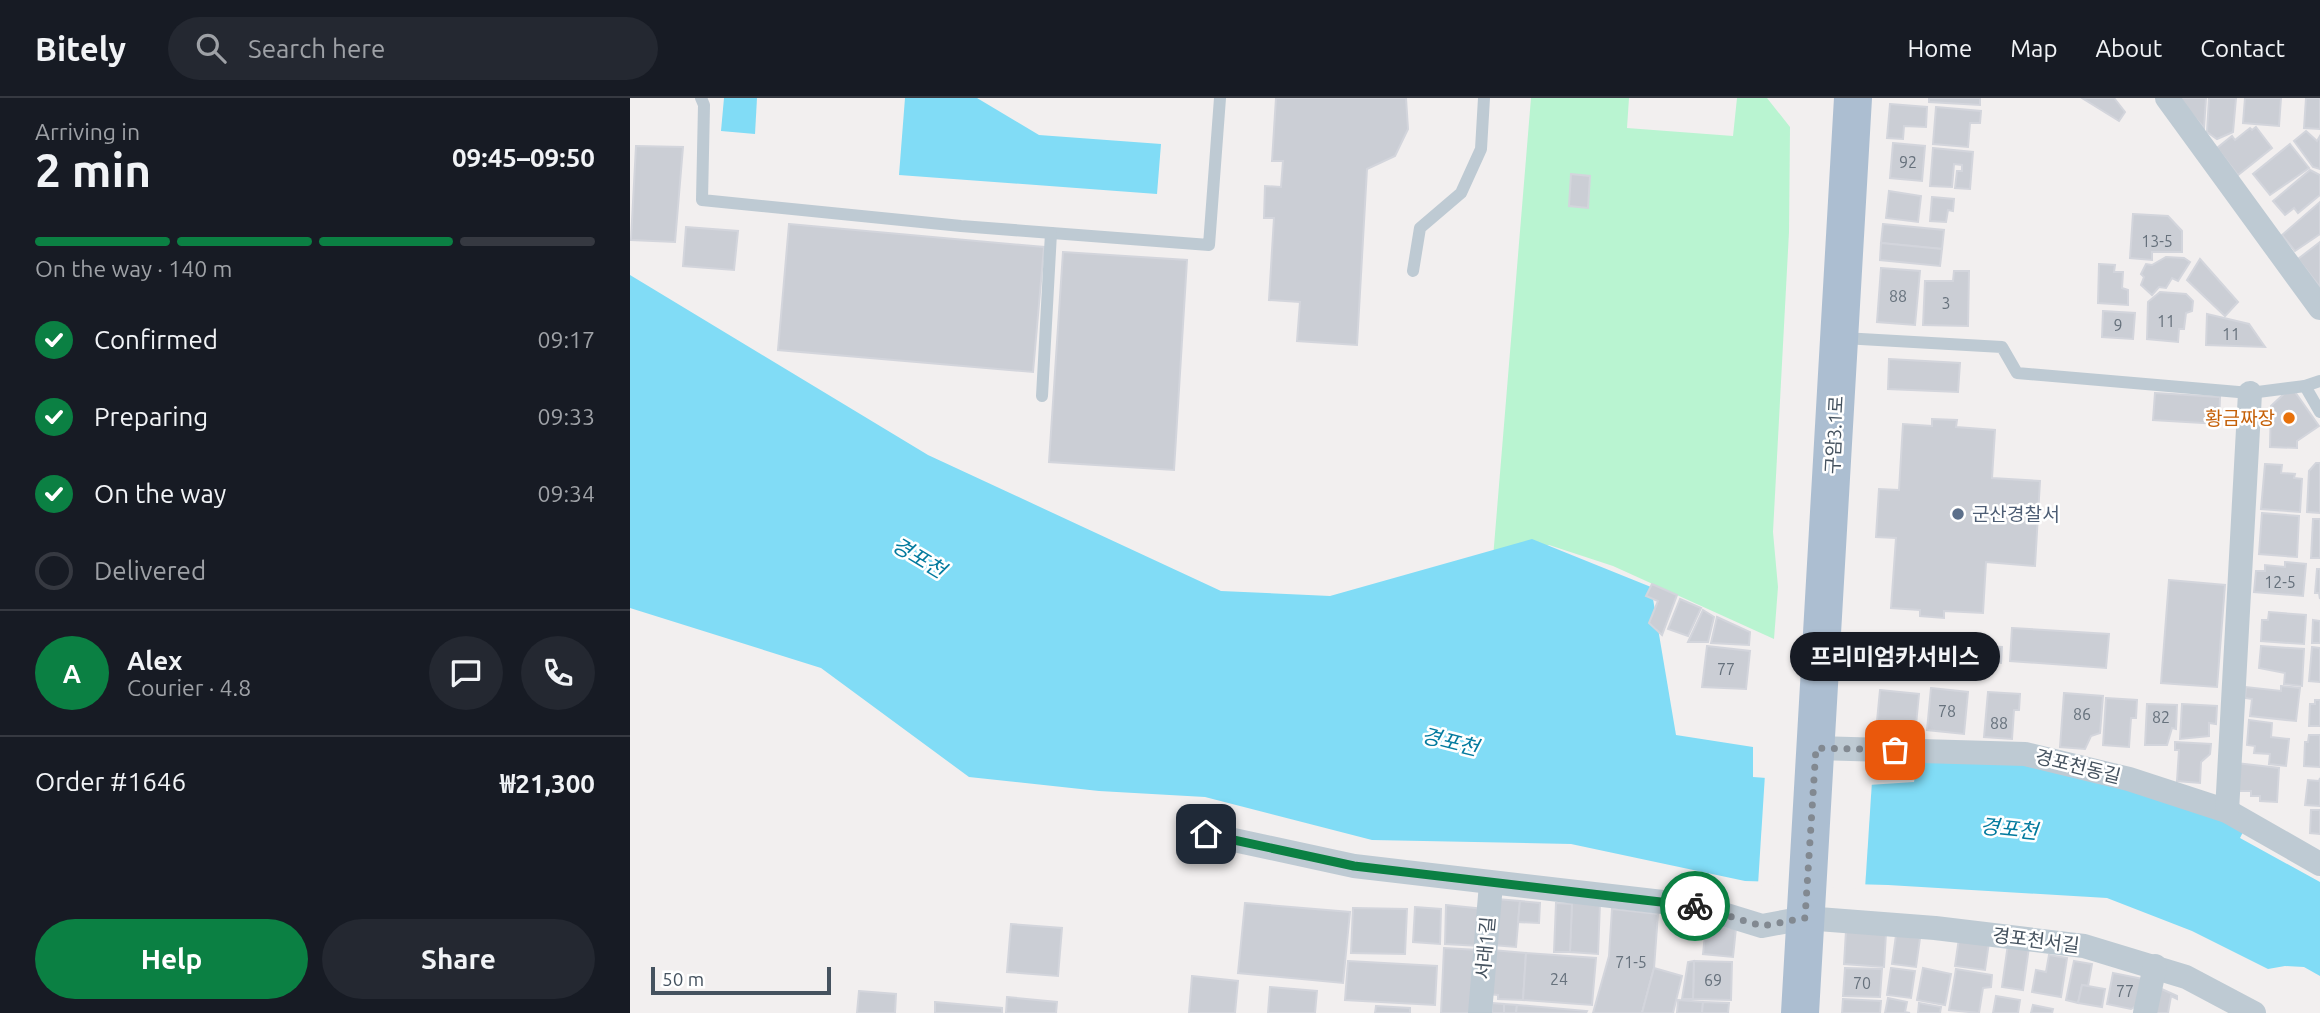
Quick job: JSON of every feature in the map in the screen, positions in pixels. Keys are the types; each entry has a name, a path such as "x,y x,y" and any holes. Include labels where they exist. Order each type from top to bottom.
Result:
{"main road":[{"name":"구암3.1로","path":"1806,911 1853,98"},
{"path":"1800,1013 1806,911"}],"street":[{"path":"2167,98 2320,308"},
{"path":"2227,811 2250,393"},
{"name":"경포천동길","path":"1816,760 2025,754 2129,779 2227,811 2320,864"},
{"path":"1206,834 1354,866 1697,906 1762,926 1806,911"},
{"name":"서래1길","path":"1480,1013 1491,884"},
{"name":"경포천서길","path":"1806,911 2084,946 2186,977 2253,1013"},
{"path":"2145,1013 2155,966"}],"lane":[{"path":"701,98 704,105 702,200 1209,245 1220,98"},
{"path":"1413,271 1420,228 1461,193 1481,149 1484,98"},
{"path":"1042,396 1051,233"},
{"path":"1839,338 2001,347 2017,373 2250,393 2305,386 2320,381"},
{"path":"2305,386 2320,412"}],"green space":[{"path":"1531,98 1629,98 1627,128 1733,136 1737,98 1767,98 1790,127 1789,232 1773,532 1778,587 1774,639 1613,566 1549,545 1493,558"}],"water":[{"path":"724,98 757,98 755,134 721,131"},
{"path":"905,98 977,98 1039,135 1161,144 1157,194 899,175"},
{"name":"경포천","path":"630,275 928,455 1221,591 1330,596 1532,539 1651,587 1676,735 1753,747 1753,777 1868,785 1914,782 1917,763 2019,760 2158,792 2245,828 2240,838 2320,882 2320,976 2304,967 2268,969 2192,931 2107,898 1888,885 1745,881 1571,844 1372,840 1205,797 1099,791 969,777 821,668 630,608"}],"pier":[{"path":"1765,774 1872,781 1865,889 1758,885"}],"building":[{"path":"1276,98 1406,98 1408,129 1395,156 1367,169 1357,345 1297,341 1300,302 1269,300 1274,218 1264,218 1265,186 1281,187 1283,161 1272,161"},
{"path":"1929,98 1980,98 1980,105 1929,102"},
{"path":"2082,98 2114,98 2125,112 2119,121"},
{"path":"2178,98 2206,98 2204,128"},
{"path":"2209,98 2236,98 2233,132 2217,139 2207,132"},
{"path":"2245,98 2281,98 2279,126 2243,123"},
{"path":"2306,98 2320,98 2320,129 2304,128"},
{"path":"1890,104 1927,107 1926,127 1904,126 1903,139 1887,138"},
{"path":"1936,107 1981,111 1980,123 1970,123 1968,147 1933,144"},
{"path":"2256,127 2272,148 2238,175 2217,148 2232,136 2235,140 2250,128 2252,130"},
{"path":"2306,131 2317,141 2320,136 2320,169 2313,167 2294,141"},
{"path":"1893,143 1925,146 1922,181 1890,178"},
{"path":"2290,144 2309,168 2270,195 2253,174"},
{"path":"636,146 683,147 675,242 631,240"},
{"path":"1933,148 1973,152 1970,189 1955,188 1957,171 1962,171 1962,165 1954,164 1952,187 1930,186"},
{"path":"2310,170 2320,175 2320,195 2298,213 2294,208 2285,215 2273,201"},
{"path":"1571,174 1590,176 1588,208 1569,206"},
{"path":"1889,191 1921,196 1918,222 1886,218"},
{"path":"1932,197 1954,199 1953,211 1948,210 1946,222 1930,221"},
{"path":"2320,202 2320,234 2295,251 2282,235"},
{"path":"2133,214 2168,216 2182,231 2182,252 2152,252 2152,260 2130,258"},
{"path":"789,224 1044,247 1033,372 778,350"},
{"path":"1883,224 1944,230 1942,249 1881,243"},
{"path":"686,227 738,231 734,270 683,266"},
{"path":"2320,242 2320,287 2298,259"},
{"path":"1881,243 1942,249 1940,266 1880,260"},
{"path":"1063,252 1187,260 1174,470 1049,462"},
{"path":"2166,257 2184,258 2190,262 2178,281 2172,278 2166,288 2159,287 2152,295 2141,285 2144,277 2141,274 2146,264 2152,265"},
{"path":"2200,259 2238,302 2225,316 2187,280"},
{"path":"2099,264 2115,265 2114,272 2123,272 2122,288 2128,290 2128,305 2098,303"},
{"path":"1881,268 1920,271 1915,325 1877,322"},
{"path":"1954,271 1969,271 1968,326 1923,325 1925,281 1953,281"},
{"path":"2160,292 2186,294 2193,301 2192,311 2186,313 2184,329 2179,329 2178,342 2147,339 2148,302"},
{"path":"2103,311 2135,313 2133,339 2102,337"},
{"path":"2207,314 2249,324 2265,347 2206,345"},
{"path":"1889,359 1960,363 1958,392 1888,389"},
{"path":"2287,391 2295,392 2319,426 2297,441 2297,448 2270,447 2271,406"},
{"path":"2155,393 2220,397 2219,424 2153,420"},
{"name":"군산경찰서","path":"1932,419 1957,420 1956,427 1995,430 1992,478 2040,481 2035,566 1986,562 1983,613 1944,611 1944,618 1920,616 1920,610 1891,608 1896,538 1876,537 1879,489 1899,490 1903,424 1932,426"},
{"path":"2316,463 2320,463 2320,513 2307,512 2309,471"},
{"path":"2265,464 2282,465 2281,473 2295,474 2294,478 2302,479 2300,512 2261,509"},
{"path":"2262,513 2299,516 2297,557 2259,554"},
{"path":"2313,519 2320,519 2320,558 2311,558"},
{"path":"2285,562 2306,564 2303,596 2254,592 2256,571 2265,571 2265,565 2285,567"},
{"path":"2317,569 2320,569 2320,599 2319,593 2315,593"},
{"path":"2169,580 2225,585 2217,687 2161,683"},
{"path":"1652,584 1677,595 1662,635 1649,623 1658,601 1646,596"},
{"path":"1680,599 1701,608 1688,636 1668,629"},
{"path":"1703,610 1714,617 1708,642 1688,642"},
{"path":"2269,612 2306,615 2304,644 2261,641 2262,620 2268,620"},
{"path":"1717,617 1750,632 1749,645 1711,643"},
{"path":"2313,620 2320,621 2320,643 2312,643"},
{"path":"2012,628 2109,634 2106,668 2010,661"},
{"path":"1926,639 1947,640 1945,663 1924,661"},
{"path":"1889,642 1922,645 1921,660 1888,658"},
{"path":"1952,643 1966,644 1965,660 1951,659"},
{"path":"1707,646 1750,651 1746,689 1702,687"},
{"path":"1974,646 2002,647 2001,663 1974,662"},
{"path":"2261,646 2304,649 2302,686 2284,684 2285,673 2259,668"},
{"path":"2312,647 2320,648 2320,682 2309,681"},
{"path":"2281,686 2300,688 2296,721 2250,716 2252,699 2245,698 2246,687 2281,691"},
{"path":"1931,688 1968,692 1964,734 1927,730"},
{"path":"1880,690 1919,694 1916,725 1877,721"},
{"path":"1988,692 2020,694 2019,710 2014,710 2012,739 1984,737"},
{"path":"2064,693 2103,696 2100,733 2091,736 2085,749 2060,747"},
{"path":"2106,698 2137,700 2136,718 2131,718 2129,747 2103,745"},
{"path":"2315,700 2320,700 2320,726 2309,726 2310,704 2315,704"},
{"path":"2147,704 2177,705 2176,729 2172,728 2167,745 2145,745"},
{"path":"2182,704 2217,706 2216,724 2209,723 2209,736 2180,739"},
{"path":"2249,720 2272,723 2271,737 2289,739 2286,766 2269,764 2270,754 2254,753 2255,746 2247,745"},
{"path":"2309,735 2320,735 2320,767 2304,766 2305,742 2308,742"},
{"path":"2175,742 2211,744 2210,754 2201,762 2200,783 2177,781 2179,750 2175,750"},
{"path":"2236,763 2279,768 2277,802 2260,801 2260,796 2251,796 2251,791 2239,791"},
{"path":"2320,778 2320,806 2305,805 2308,780 2319,781"},
{"path":"2311,810 2320,810 2320,834 2310,833"},
{"path":"1496,899 1520,901 1516,947 1493,945"},
{"path":"1520,901 1540,903 1539,923 1518,922"},
{"path":"1572,902 1600,903 1598,954 1570,952"},
{"path":"1245,903 1350,912 1343,983 1238,973"},
{"path":"1556,903 1572,904 1570,952 1554,952"},
{"path":"1446,905 1484,909 1480,946 1445,944"},
{"path":"1415,907 1441,909 1440,944 1413,942"},
{"path":"1353,908 1407,909 1405,954 1351,953"},
{"path":"1612,909 1658,914 1654,968 1642,1013 1593,1013 1609,956"},
{"path":"1011,924 1062,928 1058,976 1007,972"},
{"path":"1706,925 1736,928 1733,957 1703,954"},
{"path":"1846,931 1886,933 1884,967 1844,964"},
{"path":"1896,935 1920,938 1916,967 1892,964"},
{"path":"1959,938 1989,942 1985,970 1955,966"},
{"path":"2008,944 2029,947 2023,990 2002,987"},
{"path":"1444,948 1478,950 1475,1013 1441,1013"},
{"path":"1492,950 1526,953 1523,1000 1498,999 1498,995 1488,994"},
{"path":"1526,953 1596,958 1592,1005 1523,1000"},
{"path":"2049,955 2067,958 2061,997 2032,992 2036,970 2046,972"},
{"path":"1348,961 1437,966 1435,1005 1345,1000"},
{"path":"1694,961 1732,962 1731,1000 1693,999"},
{"path":"1694,961 1693,999 1682,999 1688,962"},
{"path":"2074,961 2092,964 2088,986 2082,985 2078,1003 2066,1000"},
{"path":"1654,968 1682,976 1673,1013 1642,1013"},
{"path":"1845,968 1882,969 1880,997 1843,996"},
{"path":"1891,968 1915,971 1911,998 1887,995"},
{"path":"1923,968 1951,974 1945,1005 1917,1000"},
{"path":"1956,969 1992,975 1991,987 1983,988 1979,1013 1949,1010"},
{"path":"2113,973 2143,979 2138,1005 2131,1009 2107,1004"},
{"path":"1192,976 1238,981 1235,1013 1189,1013"},
{"path":"2082,985 2105,989 2102,1007 2078,1003"},
{"path":"2155,986 2177,996 2177,999 2171,996 2168,1013 2151,1013"},
{"path":"1270,987 1317,991 1315,1013 1268,1013"},
{"path":"859,991 896,994 895,1013 857,1013"},
{"path":"1996,996 2020,1000 2018,1013 1993,1013"},
{"path":"1007,997 1057,1002 1056,1013 1006,1013"},
{"path":"1888,998 1907,1002 1905,1012 1910,1013 1885,1013"},
{"path":"1843,999 1881,1001 1880,1013 1842,1013"},
{"path":"1678,1000 1703,1002 1702,1013 1677,1013"},
{"path":"935,1002 1002,1008 1002,1013 935,1013"},
{"path":"1703,1002 1729,1003 1728,1013 1702,1013"},
{"path":"1492,1003 1504,1004 1504,1013 1492,1013"},
{"path":"1919,1003 1941,1007 1940,1013 1918,1013"},
{"path":"1504,1004 1517,1005 1516,1013 1504,1013"},
{"path":"1517,1005 1587,1011 1516,1013"},
{"path":"2033,1005 2053,1009 2052,1013 2031,1013"},
{"path":"1376,1006 1410,1008 1410,1013 1375,1013"}],"way so far":[{"path":"1695,906 1762,926 1805,918 1816,748 1895,750"}],"place":[{"name":"황금짜장","path":"2289,418"},
{"name":"군산경찰서","path":"1958,514"},
{"name":"프리미엄카서비스","path":"1895,750"}],"route":[{"path":"1206,834 1354,866 1695,906"}]}
